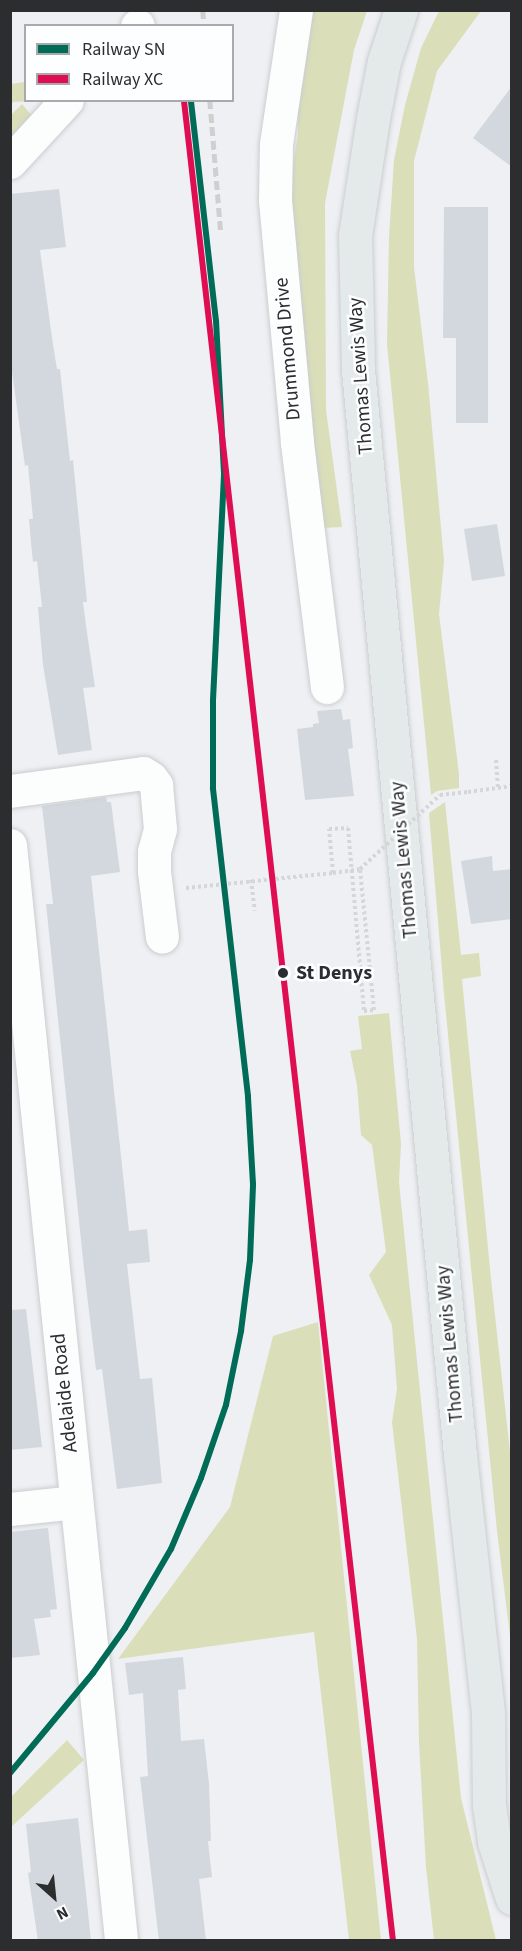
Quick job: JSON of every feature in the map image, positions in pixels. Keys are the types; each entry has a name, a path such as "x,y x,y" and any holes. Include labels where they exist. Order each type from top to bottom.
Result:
{"main road":[{"name":"Thomas Lewis Way","path":"401,10 384,61 357,223 355,291 358,370 460,1455 488,1712 489,1805 494,1842 512,1898"},
{"name":"Thomas Lewis Way","path":"488,1712 512,1782"}],"street":[{"name":"Drummond Drive","path":"296,10 279,121 274,200 293,408 327,687"},
{"path":"10,162 65,102"},
{"path":"10,791 143,773 151,778 156,785 160,829 154,851 154,871 162,938"},
{"name":"Adelaide Road","path":"10,845 121,1941"},
{"path":"10,1509 76,1502"}],"path":[{"path":"496,760 498,788"},
{"path":"195,887 360,869 440,795 512,786"},
{"path":"333,873 328,829 348,828 364,1011 374,1010 360,869"},
{"path":"251,880 255,911"}],"green space":[{"path":"309,11 367,11 354,50 325,203 326,410 342,527 321,528 286,207 298,134 297,103"},
{"path":"439,11 481,11 437,71 414,161 414,267 428,383 444,561 439,614 459,774 459,788 437,791 431,795 387,344 389,237 394,160 405,105 421,48"},
{"path":"24,82 24,102 13,102 11,105 11,84"},
{"path":"22,104 32,116 11,138 11,115"},
{"path":"445,802 461,955 479,953 481,976 462,979 511,1461 511,1644 497,1531 444,994 429,813"},
{"path":"389,1013 401,1144 399,1182 461,1798 496,1940 434,1940 426,1867 419,1743 417,1639 392,1422 397,1389 392,1325 369,1275 386,1252 372,1145 361,1135 357,1085 350,1051 362,1049 358,1016"},
{"path":"318,1322 381,1940 349,1940 314,1632 118,1659 230,1507 273,1336"},
{"path":"67,1740 84,1760 11,1827 11,1797"}],"building":[{"path":"512,86 512,167 473,138"},
{"path":"59,189 66,247 40,250 57,369 60,369 70,461 73,460 87,602 83,602 95,687 83,688 92,750 58,755 43,665 38,607 42,607 37,561 33,562 31,543 29,519 33,519 28,465 25,466 10,357 10,194"},
{"path":"444,207 488,207 488,423 456,423 456,338 443,338"},
{"path":"497,524 505,576 472,581 464,529"},
{"path":"341,709 343,720 350,719 353,748 348,749 354,796 305,800 297,729 313,727 313,724 319,723 317,711"},
{"path":"106,797 107,802 111,802 120,872 91,876 129,1231 147,1229 150,1262 127,1264 140,1379 152,1378 162,1483 117,1489 102,1369 96,1370 84,1269 46,904 53,904 42,806"},
{"path":"492,856 493,871 512,869 512,919 471,924 461,861"},
{"path":"26,1309 42,1447 10,1450 10,1310"},
{"path":"48,1528 57,1609 50,1610 51,1617 34,1619 40,1655 10,1658 10,1532"},
{"path":"183,1657 186,1689 178,1690 181,1741 204,1739 209,1784 211,1841 208,1841 212,1877 199,1879 206,1941 159,1941 140,1777 148,1776 143,1693 129,1695 125,1663"},
{"path":"78,1818 91,1941 38,1941 28,1873 31,1872 26,1824"}],"railway":[{"path":"203,10 204,24"},
{"path":"210,102 221,235"}],"rail line":[{"name":"XC","path":"184,102 393,1940"},
{"name":"SN","path":"10,1773 93,1673 125,1628 171,1549 201,1478 226,1405 241,1331 250,1260 253,1184 248,1096 213,788 213,700 224,473 216,321 191,102"}],"place":[{"name":"St Denys","path":"283,973"}]}
